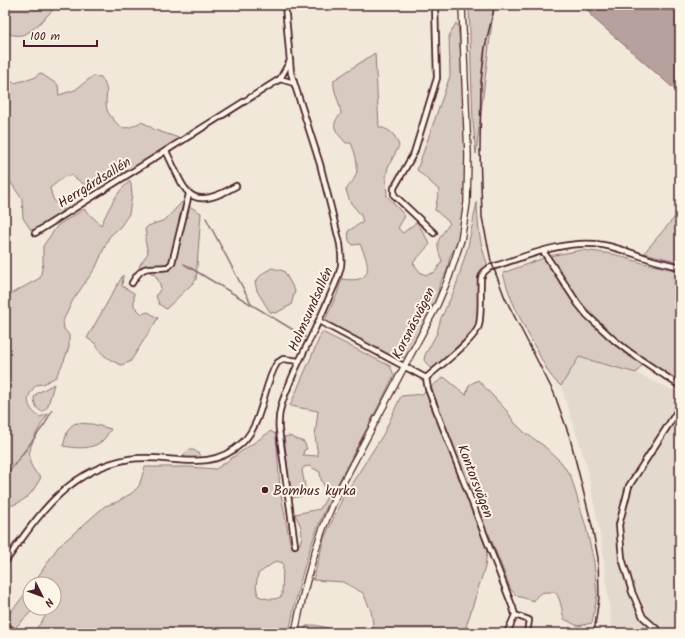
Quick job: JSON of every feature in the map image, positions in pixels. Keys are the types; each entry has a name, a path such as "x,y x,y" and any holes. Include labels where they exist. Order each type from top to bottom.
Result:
{"street":[{"name":"Holmsundsallén","path":"286,5 290,62 294,83 320,164 341,249 340,269 319,321 299,361 282,402 278,421 295,545"},
{"path":"434,233 394,195 394,188 414,153 436,78 435,5"},
{"name":"Korsnäsvägen","path":"295,633 311,562 330,509 437,306 449,277 461,240 467,203 468,155 462,5"},
{"path":"290,62 280,79 294,83"},
{"name":"Herrgårdsallén","path":"35,233 280,79"},
{"path":"166,151 184,188 195,198 206,198 236,186"},
{"path":"132,283 139,272 144,269 150,267 168,268 172,263 189,194"},
{"path":"319,321 426,378 477,331 479,322 481,282 484,272 489,268 543,251 571,245 601,245 621,249 656,261 680,267"},
{"path":"543,251 587,315 614,340 680,386"},
{"path":"5,562 48,504 64,489 90,473 109,465 129,460 152,458 205,461 221,457 233,450 244,441 253,429 277,363 283,360 299,361"},
{"name":"Kontorsvägen","path":"426,378 428,389 515,615"},
{"path":"661,633 643,617 632,592 622,558 619,525 629,486 680,407"},
{"path":"507,633 515,615 529,620 527,633"},
{"path":"5,625 14,633"}],"shaded area":[{"path":"5,5 57,5 47,16 27,33 13,35 5,33"},
{"path":"469,5 494,5 476,154 473,123"},
{"path":"585,5 680,5 680,94 592,17"},
{"path":"456,23 458,25 463,76 466,153 465,202 460,240 450,256 447,271 440,283 436,301 427,316 423,329 406,357 395,358 326,323 326,318 342,279 360,279 365,276 367,271 366,259 360,244 353,245 349,241 348,231 363,222 361,215 350,202 346,190 355,177 357,165 351,143 346,143 335,129 335,122 341,114 334,87 334,80 375,53 379,127 392,134 399,146 388,167 386,177 387,196 405,216 398,228 403,233 417,222 430,244 413,263 421,273 427,275 435,272 442,261 438,249 438,241 450,223 435,210 439,190 417,170 450,76 449,36"},
{"path":"40,73 58,85 59,95 75,90 93,76 101,77 107,90 106,105 109,114 117,124 126,128 141,122 155,130 182,139 95,192 71,175 64,177 50,188 53,199 63,210 43,226 31,230 23,218 22,199 5,174 5,79 14,83 34,78"},
{"path":"130,181 132,195 129,214 120,227 109,237 96,267 73,300 63,321 64,329 69,335 69,347 64,361 56,377 43,384 36,385 28,400 34,413 40,417 48,414 36,434 29,456 30,464 34,471 41,477 27,497 18,503 5,507 5,297 40,278 43,264 43,246 58,225 84,209 101,225 116,196"},
{"path":"182,202 201,213 196,280 166,309 159,304 156,296 161,288 157,279 153,274 139,266 148,253 145,240 145,229 148,226 165,220"},
{"path":"477,202 480,234 488,266 482,269 479,273 478,316 476,324 468,339 461,346 434,369 430,368 424,360 425,355 437,333 441,318 455,289 468,246"},
{"path":"680,211 680,262 644,253"},
{"path":"582,250 613,254 642,263 680,271 680,383 646,360 636,373 579,357 561,386 549,373 517,311 509,293 503,273 549,256"},
{"path":"272,268 284,271 295,291 291,305 276,313 270,312 257,291 255,282 263,273"},
{"path":"123,275 122,286 134,293 134,306 142,314 148,312 158,318 130,362 121,365 106,357 100,352 96,344 87,338"},
{"path":"322,332 390,366 394,375 321,519 302,575 289,633 33,633 45,616 62,616 62,576 38,576 58,547 105,506 117,502 132,493 139,486 145,467 189,467 216,469 271,431 276,435 280,489 290,543 300,544 302,535 301,528 295,514 320,509 328,495 321,479 320,472 309,466 304,467 302,470 306,493 302,496 291,498 284,437 289,436 304,442 307,449 304,450 303,455 318,456 315,436 318,411 290,406","holes":["276,561 283,563 282,596 276,599 258,596 256,586 258,574"]},
{"path":"579,357 636,373 673,390 680,396 680,633 614,633 612,628 602,545 587,467 561,386"},
{"path":"444,377 466,395 469,385 478,380 524,432 544,446 561,462 571,477 586,527 594,562 597,596 592,623 578,626 564,619 560,602 555,592 545,592 540,594 534,601 517,596 511,590 489,534 485,567 464,633 372,633 373,624 371,611 363,593 343,582 313,580 324,539 343,497 383,435 401,396 422,394"},
{"path":"54,384 48,406 43,412 36,407 34,398 36,394"},
{"path":"77,423 92,424 111,429 105,438 97,445 77,448 63,446 69,429"},
{"path":"189,450 194,450 202,459 184,457 183,455"},
{"path":"22,598 22,616 27,616 15,628 5,619"},
{"path":"314,625 328,628 335,633 304,633 306,626"}],"waterway":[{"path":"206,218 251,303"},
{"path":"184,264 305,337"},
{"path":"5,477 45,424 52,410"}],"railway":[{"path":"495,5 485,47 481,82 480,150 482,217 491,261 505,298 554,393 570,438 592,526 598,558 599,598 594,633"}],"place":[{"name":"Bomhus kyrka","path":"265,490"}]}
